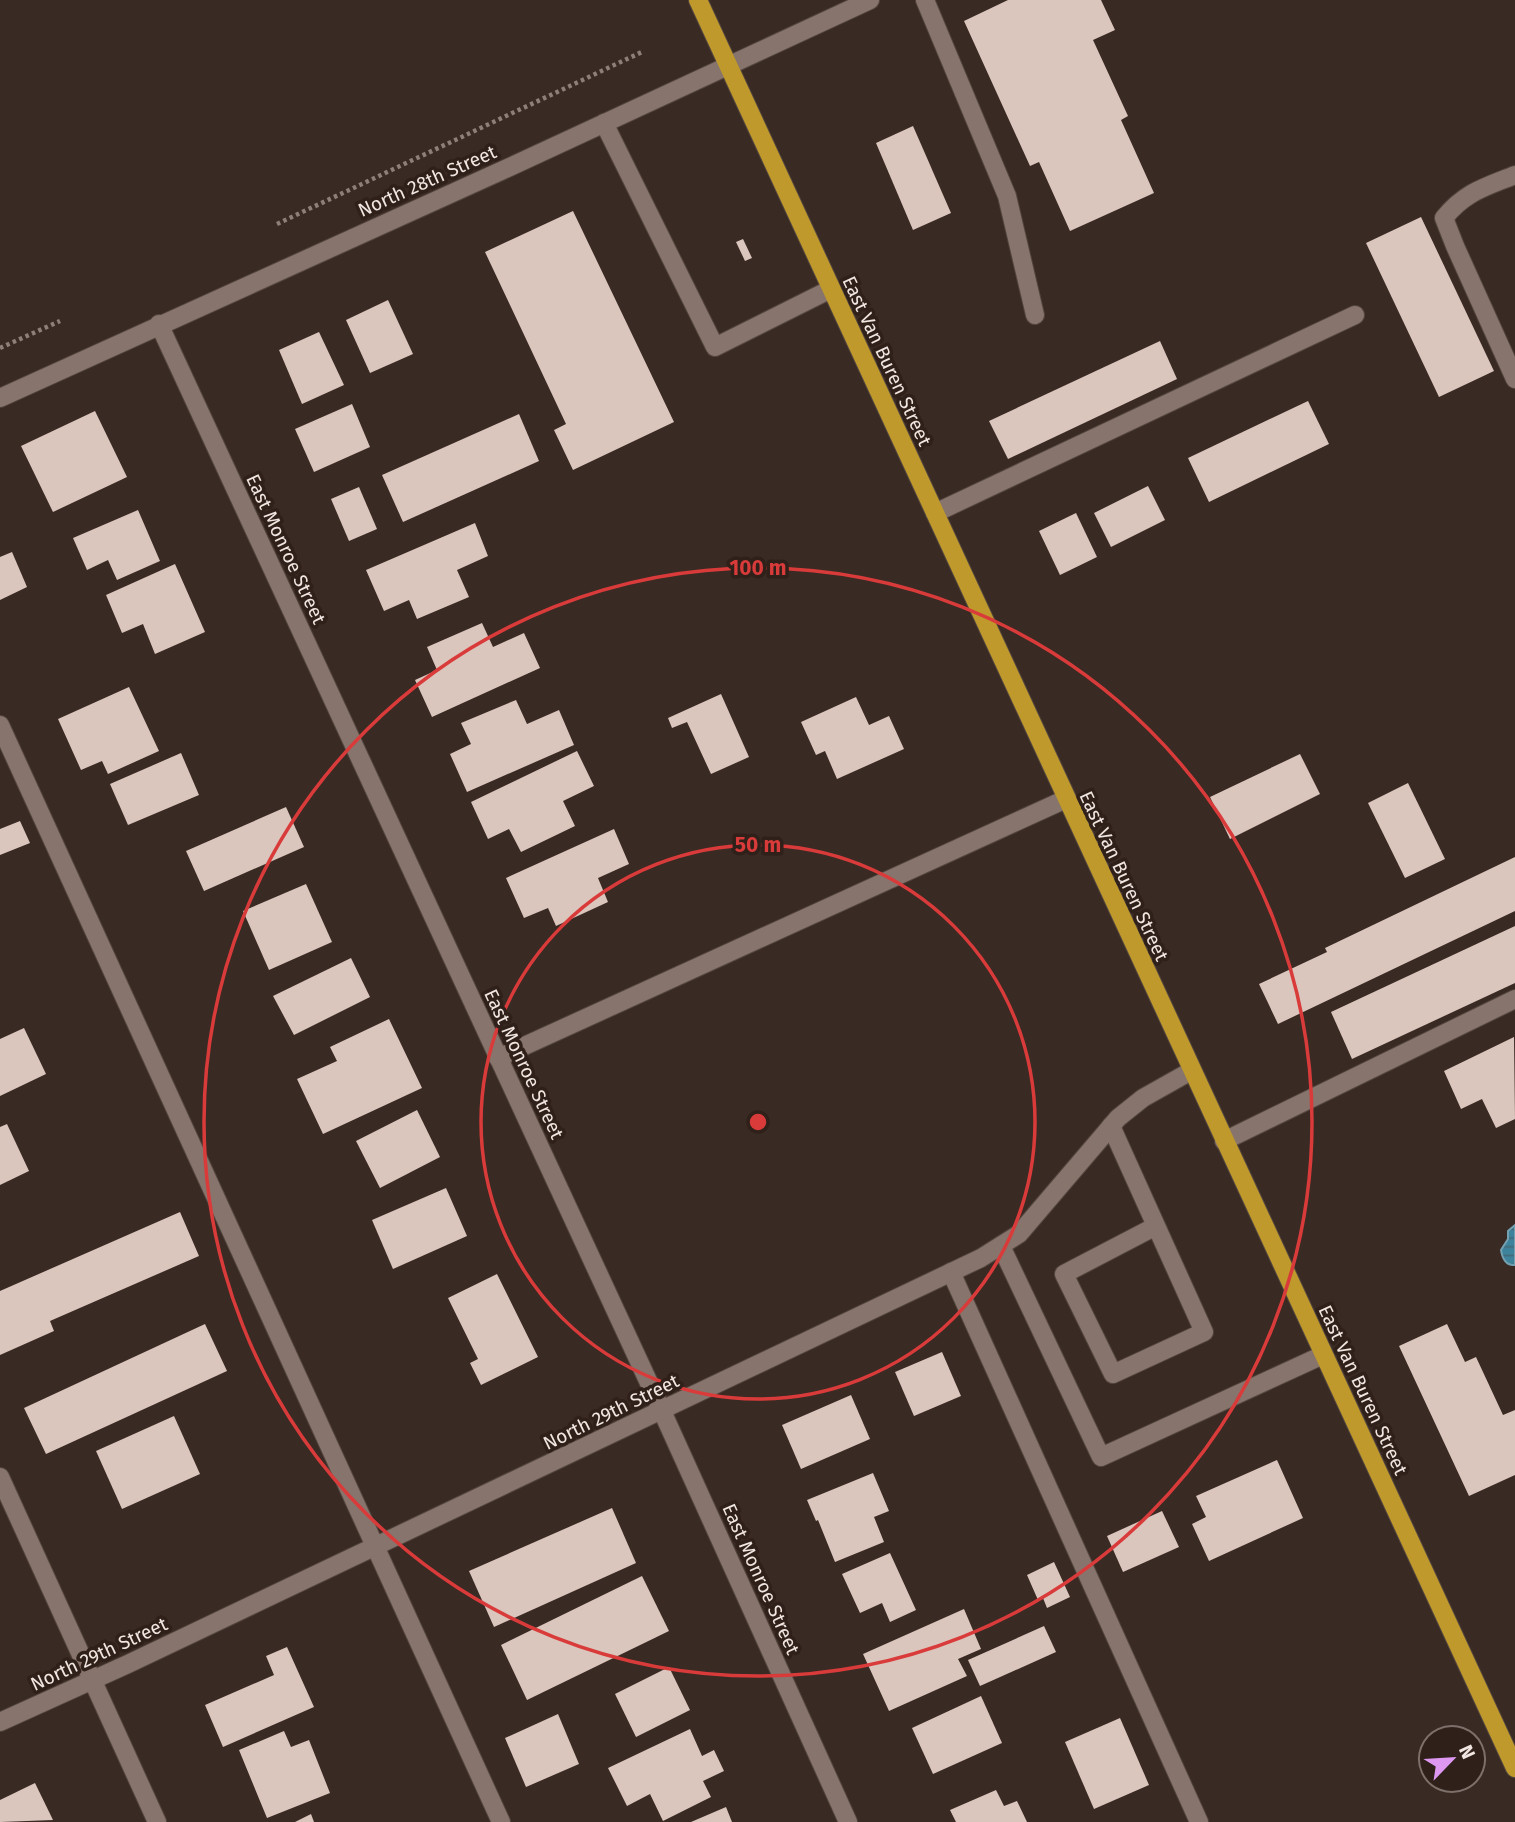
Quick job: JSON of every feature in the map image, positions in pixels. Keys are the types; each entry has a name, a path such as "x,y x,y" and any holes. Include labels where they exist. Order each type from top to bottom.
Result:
{"main road":[{"name":"East Van Buren Street","path":"698,0 1515,1768"}],"street":[{"name":"North 28th Street","path":"0,398 870,0"},
{"path":"925,0 1007,195 1035,315"},
{"path":"604,123 715,347 831,289"},
{"path":"1515,176 1473,191 1456,203 1444,218 1515,379"},
{"path":"934,513 1355,315"},
{"name":"East Monroe Street","path":"159,324 662,1411 848,1822"},
{"path":"0,724 501,1822"},
{"path":"498,1058 1066,799"},
{"path":"1224,1141 1515,999"},
{"name":"North 29th Street","path":"0,1722 375,1547 981,1258 1019,1234 1111,1126 1143,1098 1191,1071"},
{"path":"1111,1126 1204,1332 1113,1374 1064,1274 1156,1226"},
{"path":"1001,1246 1101,1457 1323,1355"},
{"path":"951,1272 1199,1822"},
{"path":"0,1476 157,1822"}],"path":[{"path":"277,224 644,51"},
{"path":"0,348 60,321"}],"water":[{"path":"1515,1225 1515,1265 1512,1265 1505,1261 1501,1250 1508,1239 1508,1231"}],"building":[{"path":"1008,0 1101,0 1115,30 1093,40 1128,116 1121,120 1154,193 1070,231 1039,162 1030,166 964,21"},
{"path":"913,126 951,213 913,230 876,143"},
{"path":"573,211 674,422 573,470 554,430 566,424 485,252"},
{"path":"1421,217 1494,371 1439,397 1366,243"},
{"path":"743,239 752,258 745,261 736,242"},
{"path":"388,300 413,354 370,373 346,320"},
{"path":"319,332 344,385 302,404 279,350"},
{"path":"1160,341 1177,379 1008,459 989,421"},
{"path":"1308,401 1329,444 1209,502 1188,458"},
{"path":"352,404 370,447 314,472 295,429"},
{"path":"95,411 127,477 53,512 21,446"},
{"path":"519,414 539,461 403,522 382,475"},
{"path":"1148,486 1165,520 1111,547 1094,513"},
{"path":"359,487 377,529 349,541 331,499"},
{"path":"138,510 160,561 117,580 108,560 87,570 73,538"},
{"path":"1076,513 1097,557 1060,575 1039,531"},
{"path":"475,523 488,556 457,570 469,597 417,619 409,600 384,611 366,570"},
{"path":"12,552 27,587 0,600 0,557"},
{"path":"175,564 205,632 155,654 143,624 122,633 106,595"},
{"path":"482,623 493,647 524,633 540,668 432,717 415,680 437,670 427,647"},
{"path":"129,687 159,751 108,774 102,761 81,770 58,719"},
{"path":"721,694 749,757 711,774 687,722 672,728 668,718"},
{"path":"856,697 869,725 889,716 904,749 837,779 825,751 816,755 801,722"},
{"path":"516,700 527,724 559,710 574,745 467,792 450,754 471,744 461,723"},
{"path":"577,751 594,786 563,801 575,826 521,852 509,829 488,839 471,802"},
{"path":"181,753 199,795 128,825 110,784"},
{"path":"1300,754 1320,794 1230,839 1210,797"},
{"path":"1408,783 1445,859 1405,878 1368,803"},
{"path":"286,807 304,847 204,891 186,851"},
{"path":"20,821 30,843 0,855 0,829"},
{"path":"614,829 629,864 598,878 608,902 556,926 548,908 524,918 506,878"},
{"path":"1515,857 1515,911 1278,1024 1259,984 1327,952 1325,948"},
{"path":"306,884 332,942 269,970 243,911"},
{"path":"1515,926 1515,983 1352,1059 1331,1012"},
{"path":"351,958 370,997 294,1035 273,996"},
{"path":"389,1019 422,1088 323,1134 297,1079 337,1061 330,1047"},
{"path":"24,1028 46,1074 0,1096 0,1039"},
{"path":"1514,1037 1515,1119 1496,1128 1482,1099 1461,1109 1444,1071"},
{"path":"417,1110 440,1157 380,1188 356,1141"},
{"path":"7,1124 29,1171 0,1185 0,1127"},
{"path":"446,1188 467,1236 393,1269 372,1220"},
{"path":"180,1212 199,1256 50,1321 54,1331 0,1355 0,1291"},
{"path":"497,1274 538,1357 481,1385 470,1363 478,1359 448,1298"},
{"path":"205,1324 227,1371 46,1454 24,1408"},
{"path":"1447,1324 1465,1362 1476,1357 1503,1415 1515,1410 1515,1475 1469,1496 1399,1346"},
{"path":"942,1352 961,1396 914,1416 895,1372"},
{"path":"851,1395 870,1439 801,1469 782,1425"},
{"path":"174,1416 200,1474 122,1509 96,1451"},
{"path":"1277,1460 1303,1518 1209,1561 1192,1524 1206,1517 1196,1496"},
{"path":"873,1473 889,1511 874,1517 884,1542 835,1562 807,1500"},
{"path":"612,1508 636,1563 494,1627 469,1571"},
{"path":"1162,1511 1179,1547 1123,1572 1107,1536"},
{"path":"890,1553 916,1610 890,1622 882,1603 860,1613 842,1574"},
{"path":"1054,1562 1070,1597 1047,1608 1043,1598 1038,1600 1027,1575"},
{"path":"642,1576 669,1631 527,1700 501,1645"},
{"path":"964,1609 981,1649 958,1659 967,1676 889,1711 863,1654"},
{"path":"1044,1626 1056,1652 980,1686 968,1660"},
{"path":"287,1647 314,1707 223,1747 205,1705 274,1675 266,1656"},
{"path":"669,1667 690,1710 636,1737 615,1694"},
{"path":"981,1696 1002,1743 933,1774 912,1728"},
{"path":"558,1714 579,1764 526,1787 505,1738"},
{"path":"1120,1718 1149,1785 1094,1809 1065,1742"},
{"path":"690,1729 702,1756 714,1750 724,1771 703,1781 711,1797 663,1821 650,1794 627,1806 608,1768"},
{"path":"284,1731 291,1747 309,1740 330,1793 267,1818 239,1750"},
{"path":"35,1783 53,1820 0,1822 0,1800"},
{"path":"996,1790 1004,1806 1017,1801 1027,1822 956,1822 950,1810"},
{"path":"726,1807 732,1822 691,1822"},
{"path":"311,1814 314,1822 295,1822"}]}
